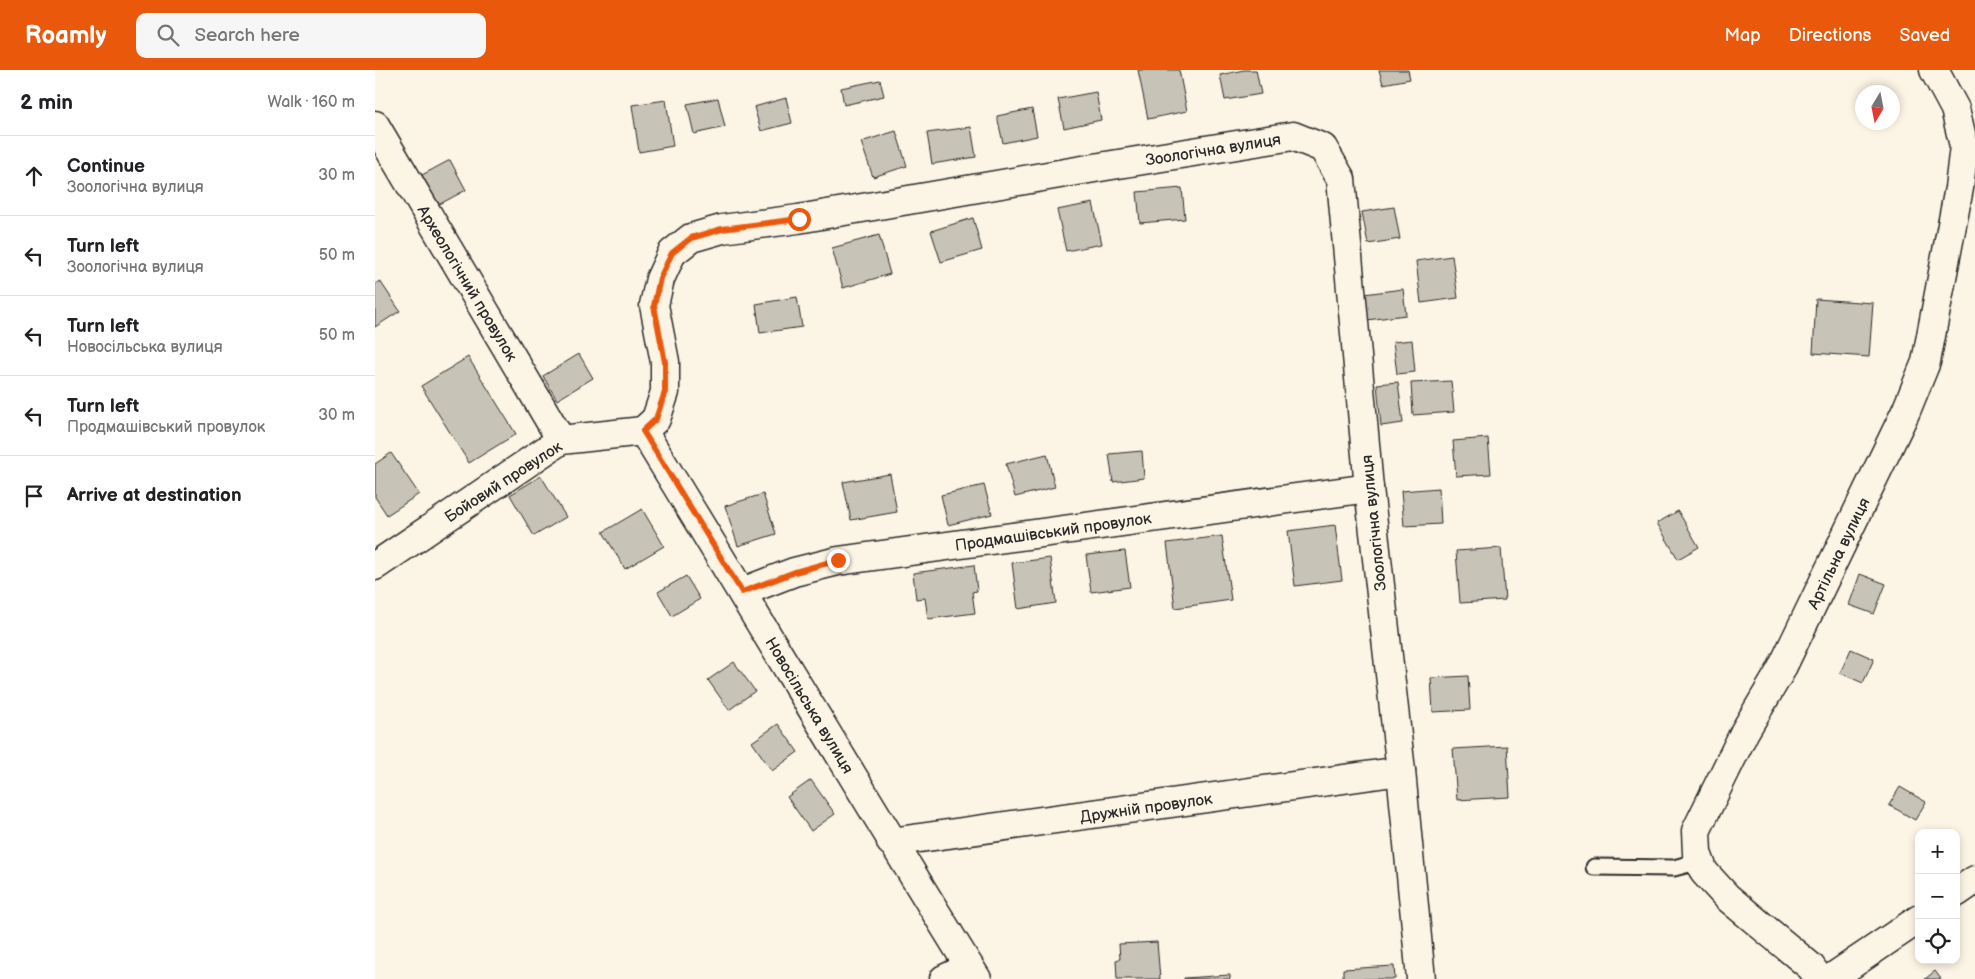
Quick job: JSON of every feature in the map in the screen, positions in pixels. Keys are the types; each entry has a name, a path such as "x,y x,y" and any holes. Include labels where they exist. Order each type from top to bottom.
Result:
{"street":[{"name":"Артільна вулиця","path":"1819,979 1811,967 1727,897 1704,872 1697,853 1696,831 1745,731 1784,663 1907,411 1926,362 1959,188 1964,146 1955,109 1934,70"},
{"name":"Археологічний провулок","path":"375,125 561,440"},
{"name":"Зоологічна вулиця","path":"643,431 656,419 665,392 665,362 654,306 660,278 672,253 691,238 722,229 799,219 1293,136 1323,148 1341,180 1369,488 1401,771 1421,979"},
{"name":"Бойовий провулок","path":"375,566 561,440 643,431"},
{"name":"Новосільська вулиця","path":"643,431 742,592 891,842 973,973"},
{"name":"Продмашівський провулок","path":"742,592 795,572 838,560 1369,488"},
{"name":"Дружній провулок","path":"891,842 1401,771"},
{"path":"1960,890 1975,880"},
{"path":"1830,979 1915,922"},
{"path":"944,979 973,973"}],"lane":[{"path":"1594,867 1674,868 1700,862"}],"building":[{"path":"1138,70 1179,70 1187,111 1148,119"},
{"path":"1244,70 1256,70 1261,94 1225,100 1220,75"},
{"path":"1379,70 1408,70 1410,79 1383,84"},
{"path":"880,80 884,96 844,105 841,88"},
{"path":"1096,92 1101,120 1064,128 1058,99"},
{"path":"718,98 725,127 694,134 687,104"},
{"path":"786,98 792,123 761,131 754,107"},
{"path":"666,100 673,146 639,152 632,105"},
{"path":"1032,109 1037,136 1003,143 997,116"},
{"path":"971,127 976,157 932,164 927,133"},
{"path":"896,131 907,166 873,177 861,142"},
{"path":"450,160 466,190 438,205 422,175"},
{"path":"1182,188 1185,219 1140,223 1137,192"},
{"path":"1093,203 1102,244 1066,251 1057,210"},
{"path":"1394,207 1400,239 1368,244 1362,212"},
{"path":"973,218 982,250 941,262 931,231"},
{"path":"879,235 890,274 843,288 832,248"},
{"path":"1452,256 1458,298 1421,303 1416,261"},
{"path":"380,281 400,311 375,327 375,284"},
{"path":"1403,289 1406,315 1367,320 1364,294"},
{"path":"797,297 802,327 760,333 756,304"},
{"path":"1816,299 1873,303 1869,357 1813,353"},
{"path":"1412,340 1415,372 1397,374 1393,342"},
{"path":"579,354 593,378 557,400 543,376"},
{"path":"468,357 516,434 469,463 421,386"},
{"path":"1451,381 1454,412 1413,415 1411,383"},
{"path":"1398,382 1403,423 1381,426 1377,384"},
{"path":"1488,438 1491,474 1456,476 1453,441"},
{"path":"1142,451 1144,478 1113,482 1109,454"},
{"path":"391,453 419,494 387,515 375,497 375,464"},
{"path":"1047,454 1055,487 1015,497 1006,464"},
{"path":"890,474 897,512 851,520 843,482"},
{"path":"541,476 566,517 534,536 510,495"},
{"path":"984,485 992,514 948,525 941,495"},
{"path":"1439,488 1441,524 1404,526 1401,491"},
{"path":"763,494 776,534 738,546 725,506"},
{"path":"642,509 664,546 625,569 603,532"},
{"path":"1678,511 1699,547 1678,559 1657,523"},
{"path":"1335,525 1342,580 1295,586 1288,531"},
{"path":"1222,536 1231,600 1175,608 1167,543"},
{"path":"1501,548 1505,600 1460,603 1456,551"},
{"path":"1125,551 1130,587 1091,592 1086,555"},
{"path":"1050,558 1056,603 1018,609 1012,563"},
{"path":"974,565 977,591 972,592 975,613 928,619 925,598 916,599 913,573"},
{"path":"1860,574 1886,584 1874,614 1849,605"},
{"path":"686,576 700,599 672,616 658,592"},
{"path":"1851,649 1874,659 1863,683 1840,673"},
{"path":"734,662 755,691 729,710 708,680"},
{"path":"1468,676 1470,710 1433,712 1431,678"},
{"path":"778,724 798,752 772,771 752,742"},
{"path":"1507,746 1510,797 1457,800 1453,749"},
{"path":"811,780 835,814 811,831 787,797"},
{"path":"1900,787 1926,802 1915,820 1889,805"},
{"path":"1157,942 1160,979 1117,979 1116,960 1120,959 1119,944"},
{"path":"1394,966 1395,979 1343,979 1343,969"},
{"path":"1935,971 1941,979 1925,979"},
{"path":"1230,975 1230,979 1184,979 1184,978"}],"route":[{"path":"799,219 722,229 691,238 672,253 660,278 654,306 665,362 665,392 656,419 643,431 742,592 795,572 838,560"}]}
